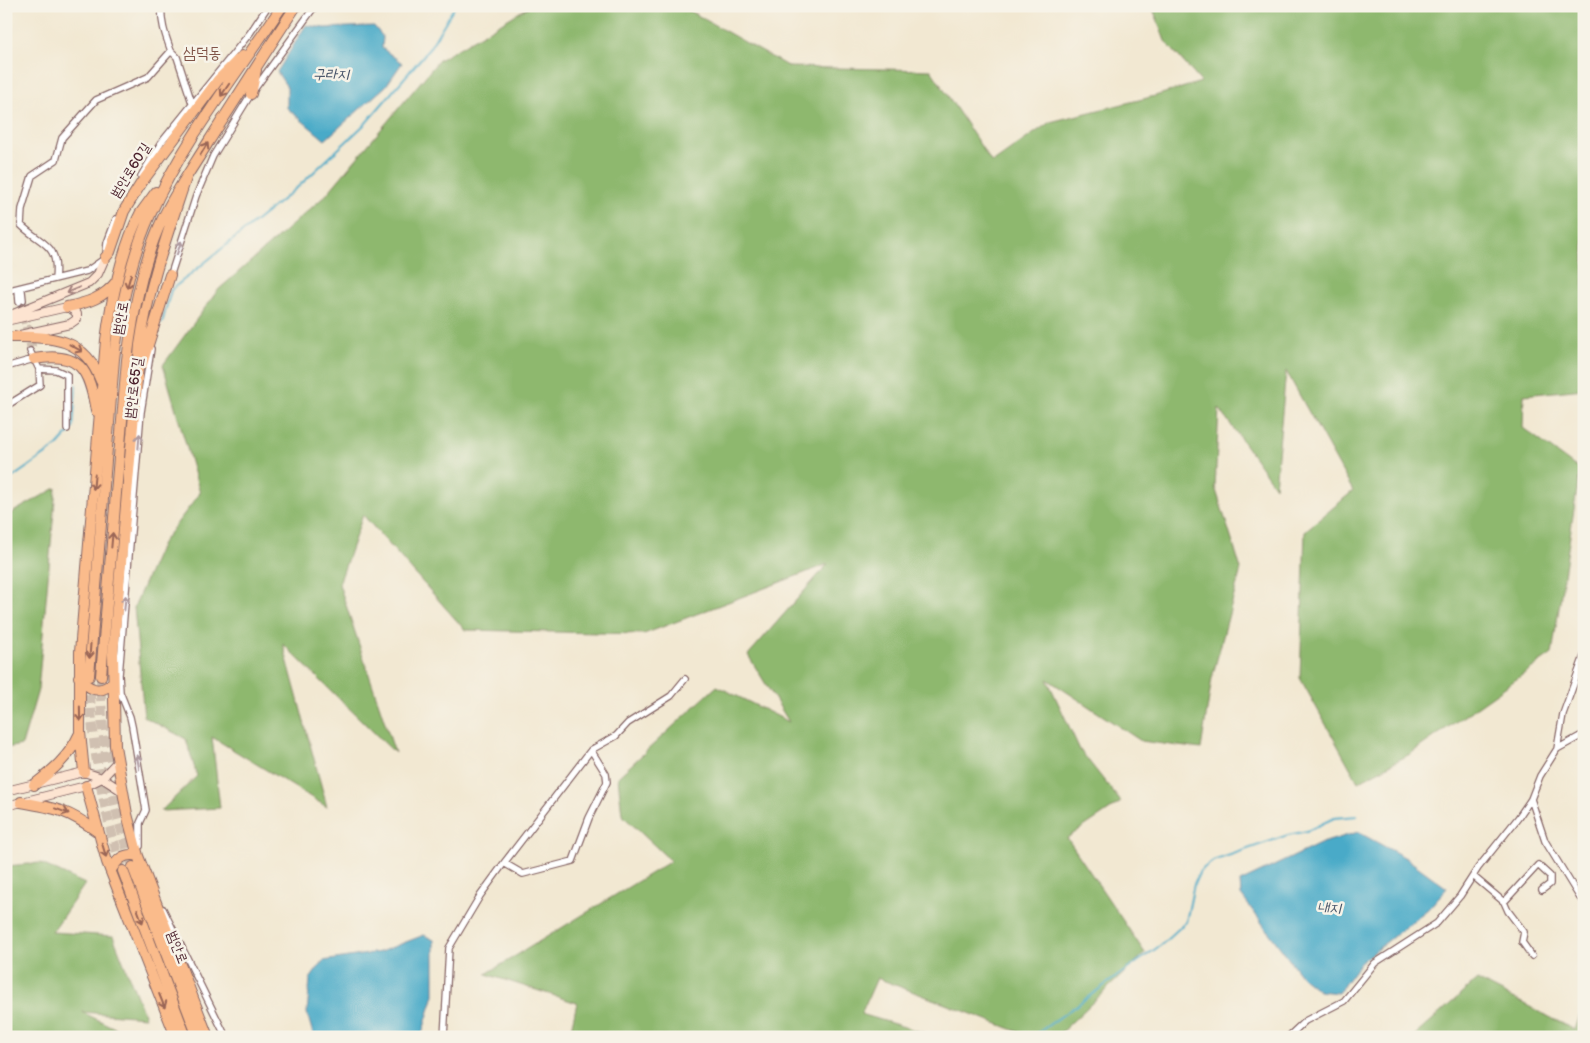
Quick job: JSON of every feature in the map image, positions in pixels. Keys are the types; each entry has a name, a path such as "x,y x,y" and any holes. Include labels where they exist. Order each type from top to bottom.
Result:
{"highway":[{"name":"범안로","path":"84,676 114,359 122,308 135,258 150,216 182,154 282,6"},
{"name":"범안로","path":"101,676 127,360 134,311 148,261 162,221 186,178 296,6"},
{"path":"105,258 110,252 127,205 142,182 218,80 259,40"},
{"path":"252,94 256,66"},
{"path":"113,682 104,689 93,690 84,685 80,652 102,384 109,324 130,238 140,215 182,154"},
{"path":"186,178 150,293 142,330 113,654 114,730 122,791 138,856 208,1037"},
{"path":"136,381 170,275"},
{"path":"67,307 98,298 112,288 119,278"},
{"path":"9,338 32,336 48,338 72,345 85,353 90,359 102,384"},
{"path":"33,353 44,358 69,359 79,365 92,391 99,425"},
{"path":"84,676 80,732 84,772"},
{"path":"34,785 60,763 73,748 80,732"},
{"path":"86,786 98,832 111,870 176,1037"},
{"path":"21,802 58,809 73,815 98,832"},
{"path":"111,870 116,861 122,856 133,854 138,856"},
{"name":"범안로","path":"186,1037 128,869 198,1037"}],"main road":[{"path":"6,317 89,283 98,274 105,258"},
{"path":"6,321 67,307 77,314 73,323 9,338"},
{"path":"6,806 86,786 102,778 117,762"},
{"path":"6,791 84,772 102,778 122,791"}],"street":[{"path":"162,6 161,16 166,37 177,58 192,104"},
{"name":"범안로60길","path":"105,258 107,243 120,209 161,143 250,33 268,6"},
{"name":"범안로65길","path":"226,1037 162,907 139,843 140,823 146,810 132,724 120,692 119,674 141,412 151,350 170,275 204,175 213,156 252,94 315,6"},
{"path":"55,279 56,264 52,251 20,225 22,209 32,176 56,160 62,138 96,100 148,78 172,51"},
{"path":"6,291 87,271 105,258 119,261"},
{"path":"160,271 170,275"},
{"path":"18,288 21,301"},
{"path":"6,367 33,353 39,369 40,385 6,406"},
{"path":"39,369 56,370 67,375 67,429"},
{"path":"1288,1037 1305,1021 1344,1001 1375,963 1437,923 1460,896 1531,798 1540,776 1557,749 1563,714 1584,656"},
{"path":"444,1037 449,948 480,896 591,750 616,736 628,723 671,696 685,679"},
{"path":"1557,749 1584,734"},
{"path":"504,863 524,874 573,861 589,818 607,782 606,774 591,750"},
{"path":"1531,798 1545,841 1580,898"},
{"path":"1504,902 1538,865 1550,876 1550,884 1542,890"},
{"path":"1550,876 1562,869"},
{"path":"1473,876 1504,902 1508,912 1524,932 1522,942 1532,956"}],"green space":[{"path":"530,6 681,6 789,67 931,70 992,163 1050,122 1155,96 1201,82 1165,41 1152,6 1584,6 1584,389 1524,395 1523,428 1580,470 1552,654 1410,754 1358,782 1300,678 1305,531 1353,491 1286,371 1275,487 1219,408 1215,487 1241,569 1212,678 1201,749 1141,741 1047,679 1080,750 1121,802 1067,838 1145,953 1056,1037 1032,1037 877,978 861,1014 938,1037 569,1037 577,1003 486,974 671,861 622,815 618,777 717,686 789,722 748,655 828,564 644,634 465,630 363,515 339,584 395,753 283,644 327,807 212,737 220,808 161,811 197,776 186,739 144,717 134,607 162,543 200,493 163,365 218,290 326,195 439,60"},
{"path":"56,488 38,690 22,745 6,748 6,516"},
{"path":"40,863 85,884 52,932 113,936 145,1017 82,1012 133,1037 6,1037 6,866"},
{"path":"1477,980 1575,1030 1584,1003 1584,1037 1413,1037"}],"water":[{"name":"구라지","path":"306,25 324,28 374,26 383,37 382,48 402,63 386,86 325,140 287,108 287,87 277,72"},
{"name":"내지","path":"1358,832 1406,858 1447,888 1428,909 1360,963 1338,993 1319,991 1302,977 1241,895 1240,882 1322,843"},
{"path":"424,935 434,940 434,995 421,1037 330,1037 313,1034 307,1013 310,979 323,961 380,952"}],"waterway":[{"path":"162,323 171,290 299,186 365,124 429,49 455,6"},
{"path":"6,482 56,447 73,428 76,385"},
{"path":"1032,1037 1161,945 1186,922 1194,884 1200,871 1213,861 1288,835 1307,831 1334,818 1357,816"}],"tunnel":[{"path":"23,300 34,349"},
{"path":"19,302 30,351"},
{"path":"101,676 105,748 113,797 133,867"},
{"path":"89,679 99,776 109,824 123,871"}],"district":[{"name":"삼덕동","path":"202,52"}]}
